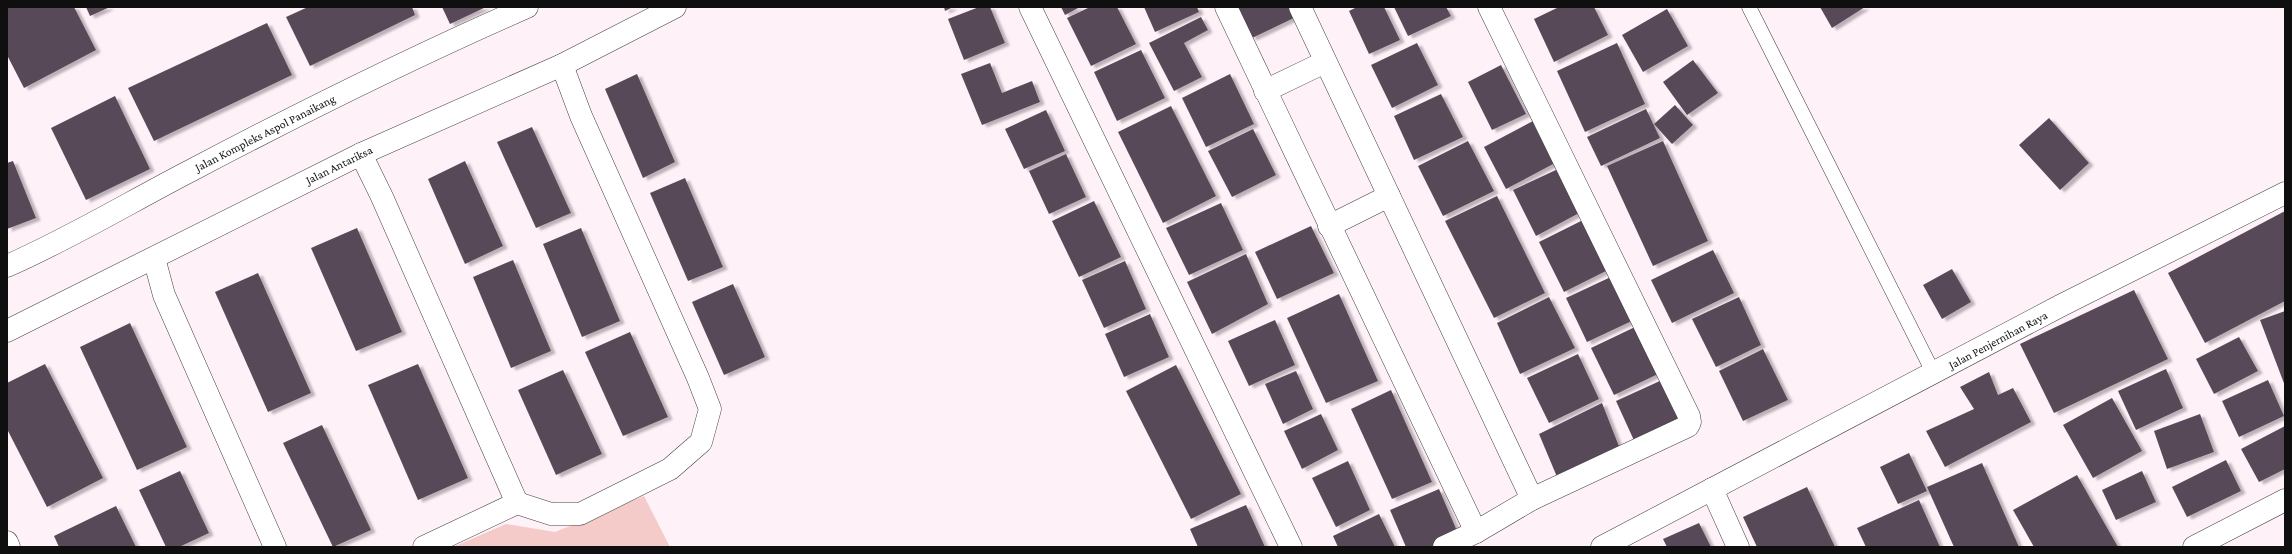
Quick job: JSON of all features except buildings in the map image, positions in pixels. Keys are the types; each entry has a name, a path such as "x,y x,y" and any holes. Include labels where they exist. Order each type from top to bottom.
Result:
{"street":[{"name":"Jalan Kompleks Aspol Panaikang","path":"7,266 78,232 198,166 400,64 527,7"},
{"name":"Jalan Antariksa","path":"7,330 361,154 562,65 675,7"},
{"path":"1030,7 1291,547"},
{"path":"1226,7 1476,532"},
{"path":"1300,7 1532,499"},
{"path":"1444,547 1476,532 1532,499 1688,426 1690,422 1689,416 1489,7"},
{"path":"1265,91 1325,62"},
{"path":"424,547 517,503 552,514 580,514 670,469 701,442 710,409 698,378 581,116 562,65"},
{"path":"361,154 382,197 517,503"},
{"name":"Jalan Penjernihan Raya","path":"1602,547 1934,374 2060,306 2285,193"},
{"path":"1329,226 1388,196"},
{"path":"154,258 164,295 276,547"},
{"path":"1712,489 1736,542"},
{"path":"2194,547 2285,500"},
{"path":"7,542 9,547"}],"lane":[{"path":"1749,7 1934,374"}],"shaded area":[{"path":"644,496 670,547 453,547 506,524 555,532"}]}
